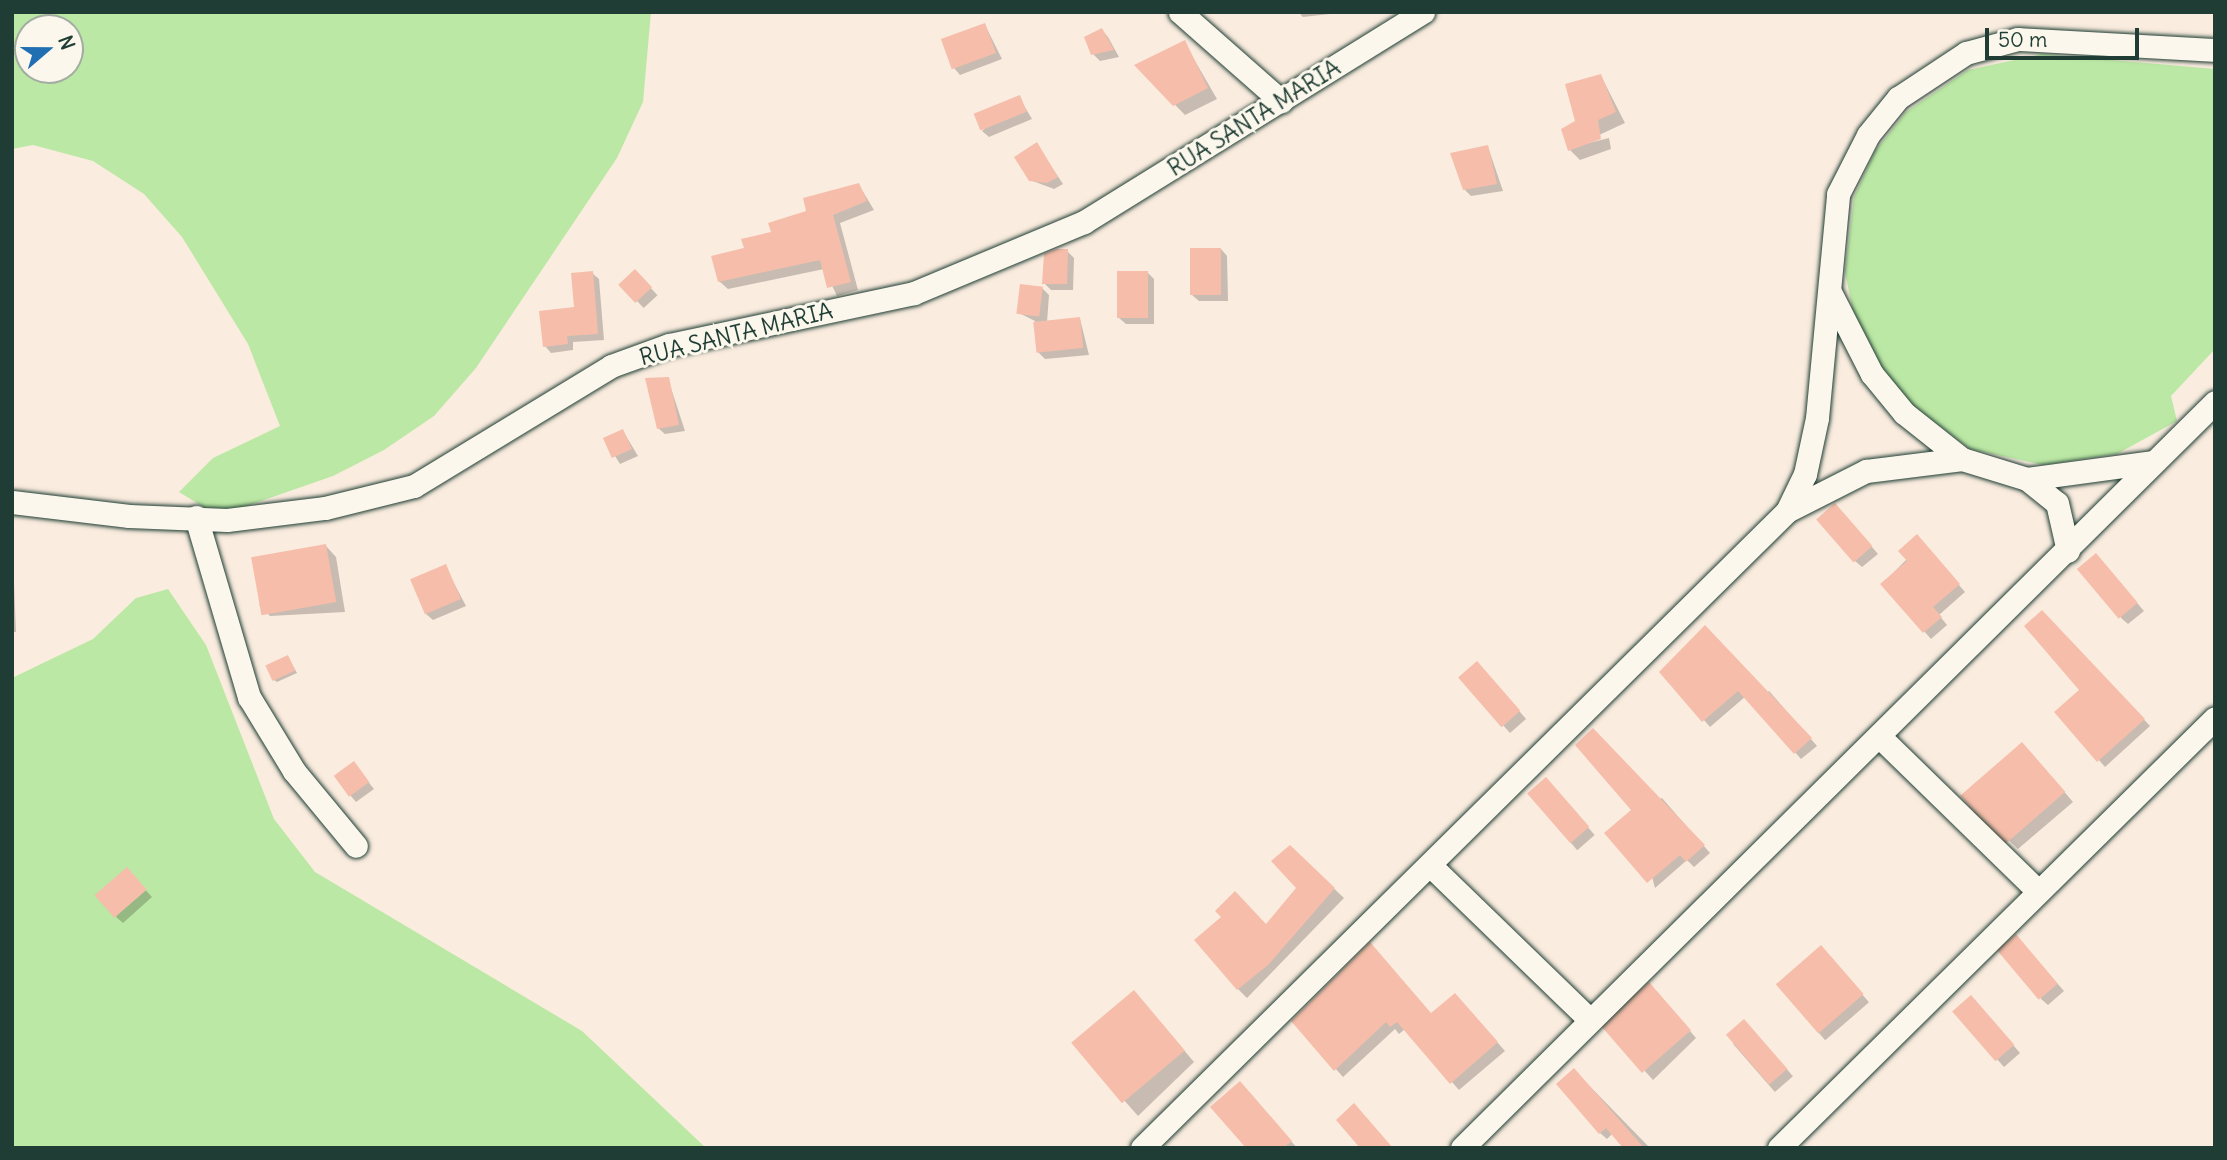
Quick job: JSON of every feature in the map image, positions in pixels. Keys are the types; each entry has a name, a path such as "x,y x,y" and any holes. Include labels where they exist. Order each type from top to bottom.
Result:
{"street":[{"path":"1180,12 1281,101"},
{"name":"RUA SANTA MARIA","path":"12,502 196,517 301,511 414,486 611,366 669,345 965,276 1084,222 1423,12"},
{"path":"1787,511 1811,452 1830,292 1833,217 1847,173 1898,98 1942,66 2018,38 2215,50"},
{"path":"1830,292 1872,374 1905,413 1962,459 2027,479 2057,503 2068,551"},
{"path":"1462,1148 1589,1018 2068,551 2152,462 2215,402"},
{"path":"1142,1148 1787,511 1866,471 1962,459"},
{"path":"2027,479 2152,462"},
{"path":"196,517 250,697 294,771 356,846"},
{"path":"1779,1148 2215,718"},
{"path":"1879,736 2038,891"},
{"path":"1430,866 1589,1018"}],"green space":[{"path":"12,12 651,12 643,102 617,158 476,368 434,416 384,450 333,476 218,516 179,492 213,458 280,426 248,344 182,237 144,194 93,161 33,145 12,149"},
{"path":"2042,54 2215,69 2215,349 2171,396 2177,421 2117,454 2043,465 1970,449 1890,388 1855,322 1845,272 1854,197 1875,151 1906,112 1968,70"},
{"path":"168,589 206,645 274,819 315,872 582,1031 706,1148 12,1148 12,678 93,639 136,598"}],"building":[{"path":"985,23 996,53 952,69 941,39"},
{"path":"1102,28 1114,50 1091,55 1084,37"},
{"path":"1185,40 1208,88 1173,106 1134,65"},
{"path":"1601,74 1616,112 1598,120 1601,139 1568,151 1561,129 1575,121 1565,84"},
{"path":"1020,95 1027,112 980,130 974,114"},
{"path":"1037,142 1058,177 1047,183 1029,181 1014,157"},
{"path":"1488,145 1497,184 1463,190 1450,153"},
{"path":"859,183 867,201 833,215 851,282 827,288 820,260 718,282 711,256 744,248 741,239 771,232 768,223 806,211 803,198"},
{"path":"1190,248 1221,248 1221,295 1190,295"},
{"path":"1056,249 1068,249 1067,284 1042,284 1044,254"},
{"path":"635,269 652,287 635,303 618,285"},
{"path":"593,271 598,334 567,336 568,344 543,347 539,311 574,307 571,273"},
{"path":"1117,271 1148,271 1148,318 1117,318"},
{"path":"1020,284 1043,287 1039,317 1016,314"},
{"path":"1080,317 1083,348 1036,353 1033,322"},
{"path":"669,377 679,425 657,429 645,378"},
{"path":"623,429 632,449 612,458 603,438"},
{"path":"1835,503 1872,546 1854,562 1816,519"},
{"path":"1917,534 1960,584 1933,607 1942,617 1923,633 1880,584 1907,561 1898,551"},
{"path":"326,544 336,602 261,615 251,557"},
{"path":"2096,553 2138,603 2119,619 2077,569"},
{"path":"446,564 461,599 425,614 410,579"},
{"path":"2042,610 2145,719 2097,762 2054,712 2079,690 2024,626"},
{"path":"1705,625 1812,738 1794,754 1738,691 1702,722 1659,672"},
{"path":"288,655 295,670 273,681 265,666"},
{"path":"1477,661 1520,711 1501,727 1458,677"},
{"path":"1593,728 1705,845 1686,862 1680,855 1647,883 1604,833 1631,810 1575,745"},
{"path":"2022,742 2065,792 2003,846 1960,796"},
{"path":"354,761 369,782 349,797 334,776"},
{"path":"1546,777 1589,827 1570,843 1527,793"},
{"path":"1290,845 1335,888 1268,965 1237,990 1194,940 1221,917 1215,911 1235,891 1266,924 1296,888 1271,861"},
{"path":"127,867 147,890 114,918 95,895"},
{"path":"2016,934 2058,984 2039,1000 1997,950"},
{"path":"1370,942 1431,1013 1455,993 1498,1042 1450,1084 1397,1022 1390,1027 1386,1022 1334,1071 1291,1021"},
{"path":"1821,945 1864,994 1818,1033 1776,984"},
{"path":"1649,982 1691,1030 1642,1073 1600,1025"},
{"path":"1134,990 1185,1051 1122,1103 1071,1043"},
{"path":"1971,995 2014,1045 1995,1061 1952,1011"},
{"path":"1744,1019 1787,1069 1769,1085 1726,1035"},
{"path":"1574,1068 1644,1148 1623,1148 1606,1128 1599,1134 1556,1084"},
{"path":"1240,1081 1292,1141 1283,1148 1246,1148 1210,1107"},
{"path":"1354,1103 1393,1148 1360,1148 1336,1120"}]}
